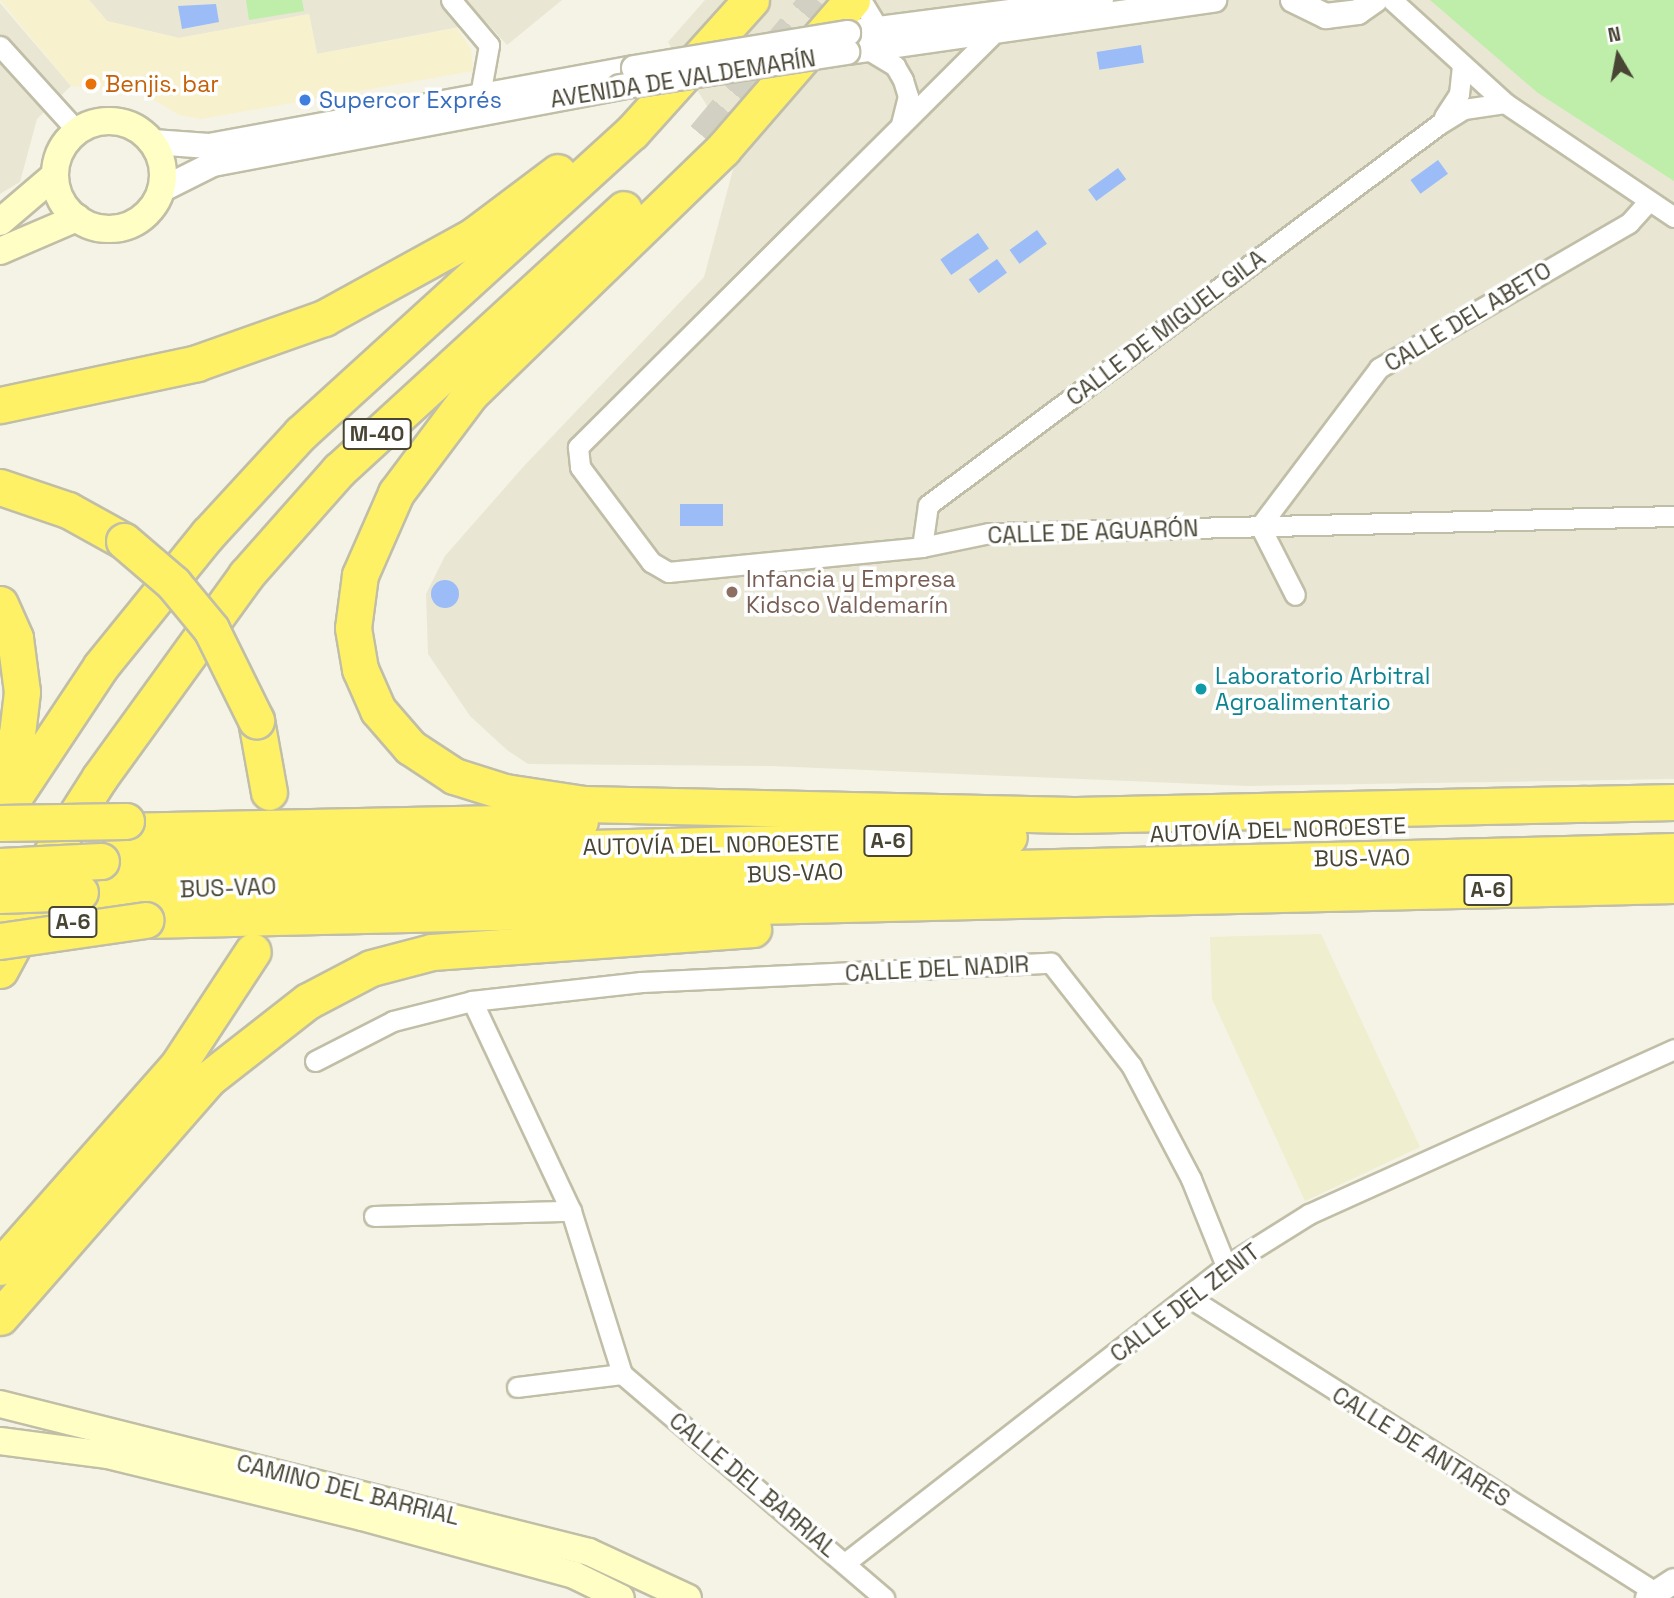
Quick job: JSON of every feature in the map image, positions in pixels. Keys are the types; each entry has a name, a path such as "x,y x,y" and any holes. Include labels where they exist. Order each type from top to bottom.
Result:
{"highway":[{"path":"0,405 232,352 392,284 540,187 749,0"},
{"name":"M-40","path":"0,820 101,666 208,534 301,433 632,132 749,0"},
{"path":"864,27 723,149 480,383 428,445 376,535 360,575 353,628 360,669 378,710 410,747 454,776 505,792 584,804 829,813 1087,815 1674,802"},
{"name":"M-40","path":"0,934 100,777 246,575 339,470 704,137"},
{"path":"0,487 68,510 124,541 173,583 211,629 256,720 269,792"},
{"path":"0,604 15,638 22,692 17,734 0,777"},
{"path":"0,970 100,777"},
{"path":"0,820 123,826 239,826 829,813"},
{"name":"AUTOVÍA DEL NOROESTE","path":"0,866 101,861 1674,820"},
{"path":"0,833 123,826"},
{"name":"BUS-VAO","path":"0,895 1674,851"},
{"name":"A-6","path":"0,923 1674,885"},
{"path":"0,1317 208,1079 308,1001 371,968 503,943 1272,907 1303,894"},
{"path":"0,941 145,920"},
{"path":"0,1267 178,1065 253,951"}],"main road":[{"path":"117,121 153,142 163,165 161,190 144,216 126,226 106,229 76,218 61,199 55,175 59,155 77,131 117,121"},
{"path":"0,222 55,175"},
{"path":"0,251 76,218"},
{"name":"CAMINO DEL BARRIAL","path":"0,1404 589,1552 688,1598"},
{"name":"CAMINO DEL BARRIAL","path":"6,1441 108,1455 362,1517 574,1575 621,1598"}],"street":[{"path":"451,0 489,45 480,95"},
{"name":"AVENIDA DE VALDEMARÍN","path":"161,190 213,164 864,27 1101,0"},
{"name":"AVENIDA DE VALDEMARÍN","path":"864,27 991,36 1214,0"},
{"path":"1293,0 1326,16 1358,12 1375,0"},
{"path":"1392,0 1462,67 1505,103 1674,217"},
{"path":"864,27 895,66 906,88 901,125"},
{"name":"CALLE DE AGUARÓN","path":"991,36 578,447 580,467 650,562 668,572 922,547 989,533 1674,516"},
{"path":"0,46 77,131"},
{"name":"CALLE DE MIGUEL GILA","path":"1438,125 1460,94 1462,67"},
{"name":"AVENIDA DE VALDEMARÍN","path":"153,142 209,146 480,95 627,77"},
{"path":"906,88 935,91"},
{"name":"CALLE DE MIGUEL GILA","path":"922,547 928,505 1438,125 1464,108 1505,103"},
{"name":"CALLE DEL ABETO","path":"1260,526 1379,368 1629,223 1649,201"},
{"path":"1260,526 1296,595"},
{"name":"CALLE DEL NADIR","path":"315,1060 393,1021 472,1000 641,982 1052,963 1131,1065 1191,1179 1226,1266"},
{"path":"472,1000 572,1211 622,1374 517,1387"},
{"name":"CALLE DEL ZENIT","path":"845,1563 1190,1298 1226,1266 1309,1214 1674,1049"},
{"path":"374,1216 572,1211"},
{"name":"CALLE DE ANTARES","path":"1190,1298 1659,1590"},
{"name":"CALLE DEL BARRIAL","path":"622,1374 884,1598"}],"shaded area":[{"path":"0,0 89,0 107,21 179,38 309,14 317,54 457,28 471,49 473,71 201,119 179,115 141,92 71,86"},
{"path":"89,0 562,0 507,45 486,22 317,54 309,14 179,38 107,21"},
{"path":"705,0 1674,0 1674,779 1247,786 771,766 528,764 507,750 470,716 428,654 426,594 445,556 524,466 704,277 737,155 668,42"},
{"path":"0,3 71,86 37,119 20,182 0,194"},
{"path":"1321,934 1420,1147 1305,1201 1212,999 1210,937"}],"green space":[{"path":"246,0 302,0 304,11 249,20"},
{"path":"1430,0 1674,0 1674,181 1538,93"}],"water":[{"path":"216,4 219,22 182,29 178,6"},
{"path":"1141,45 1144,63 1099,70 1097,52"},
{"path":"1438,160 1448,174 1420,194 1410,180"},
{"path":"1118,168 1126,179 1096,201 1088,190"},
{"path":"1037,230 1047,244 1019,264 1009,250"},
{"path":"978,233 989,249 951,275 940,259"},
{"path":"997,259 1007,273 979,293 969,280"},
{"path":"680,504 723,504 723,526 680,526"},
{"path":"445,580 455,584 459,594 455,604 445,608 435,604 431,594 435,584"}],"tunnel":[{"path":"704,137 818,0"}],"place":[{"name":"Benjis. bar","path":"91,84"},
{"name":"Supercor Exprés","path":"305,100"},
{"name":"Infancia y Empresa Kidsco Valdemarín","path":"732,592"},
{"name":"Laboratorio Arbitral Agroalimentario","path":"1201,689"}]}
